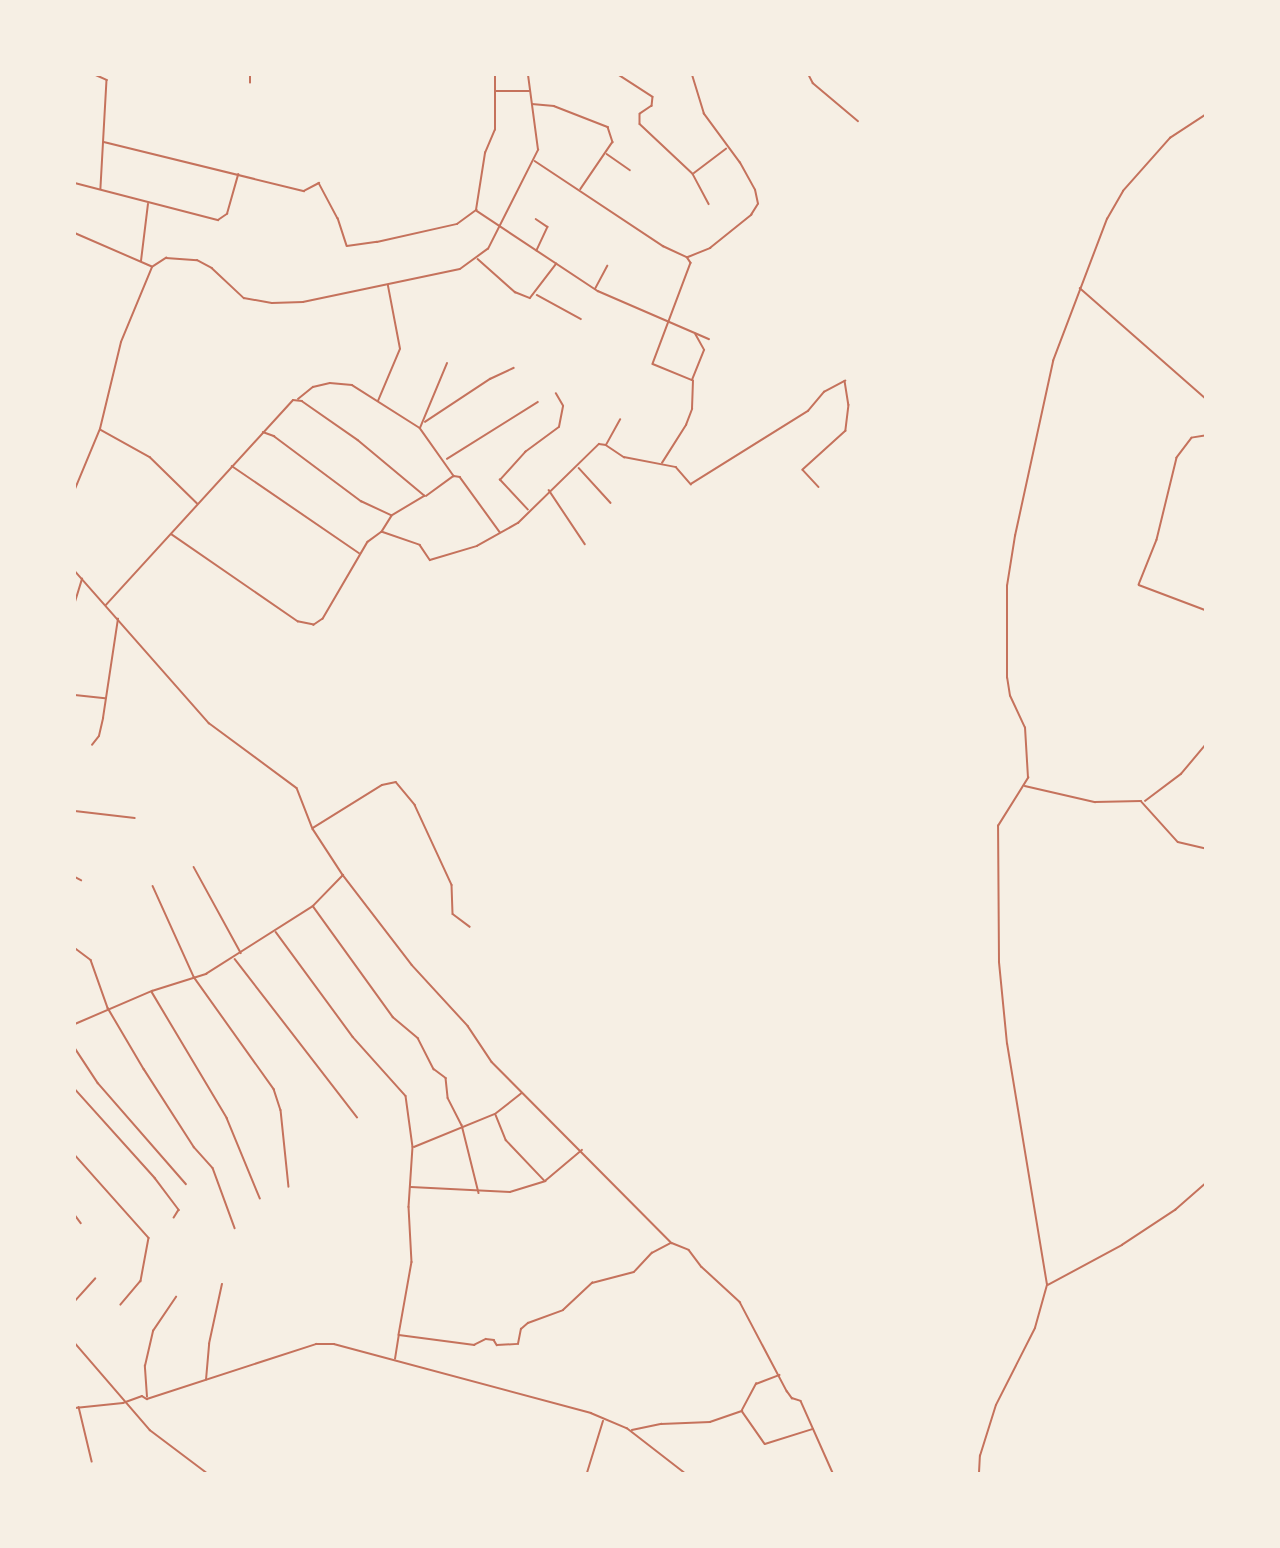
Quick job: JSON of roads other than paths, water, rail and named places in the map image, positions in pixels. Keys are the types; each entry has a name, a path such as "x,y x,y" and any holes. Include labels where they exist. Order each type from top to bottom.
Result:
{"street":[{"path":"96,75 107,80 101,189"},
{"path":"250,75 250,83"},
{"path":"104,142 304,191 319,183 338,218 347,246 427,233 457,224 476,210 485,153 495,130 495,75"},
{"path":"75,489 100,429 121,342 153,267 166,258 197,260 212,268 244,298 258,303 303,302 460,269 488,249 538,150 528,75"},
{"path":"619,75 653,97 652,106 640,114 640,124 693,174 709,204"},
{"path":"687,257 710,248 751,215 758,204 755,190 704,114 692,75"},
{"path":"809,75 858,121"},
{"path":"495,91 530,91"},
{"path":"531,104 555,106 608,127 613,142 580,190"},
{"path":"979,1473 980,1456 996,1405 1035,1328 1047,1285 1006,1044 999,962 998,826 1025,786 1025,728 1010,696 1007,678 1007,586 1042,405 1062,332 1107,219 1124,191 1170,138 1205,115"},
{"path":"693,174 727,148"},
{"path":"606,154 630,170"},
{"path":"534,161 663,246 687,257 692,267 653,364 692,380"},
{"path":"75,183 148,203 222,219 238,175"},
{"path":"141,262 148,203"},
{"path":"476,210 498,227 595,290 709,339"},
{"path":"536,219 548,228 537,251"},
{"path":"75,233 153,267"},
{"path":"477,259 515,292 530,298 536,294 556,264"},
{"path":"595,290 608,266"},
{"path":"378,401 400,349 388,285"},
{"path":"1080,287 1205,398"},
{"path":"536,294 581,319"},
{"path":"661,464 692,409 692,380 705,350 695,334"},
{"path":"425,422 430,397 447,363"},
{"path":"420,428 425,422 490,379 514,368"},
{"path":"382,532 420,545 430,560 477,546 500,533 528,511 549,489 578,468 599,444 606,445 624,457 676,467 692,483 808,411 824,392 845,381 849,405 846,431 802,470 819,487"},
{"path":"106,605 172,535 197,503 262,432 313,387 330,382 352,384 420,428 446,459 454,476"},
{"path":"528,511 500,480 525,452 559,428 563,406 556,393"},
{"path":"297,399 388,462 425,496"},
{"path":"446,459 538,402"},
{"path":"606,445 621,420"},
{"path":"100,429 144,452 197,503"},
{"path":"262,432 274,436 361,501 392,516"},
{"path":"1205,436 1192,438 1177,458 1157,540 1139,585 1205,610"},
{"path":"232,465 360,553"},
{"path":"578,468 611,502"},
{"path":"172,535 298,622 310,625 323,619 360,553 382,532 392,516 454,476 460,477 483,505 500,533"},
{"path":"549,489 585,544"},
{"path":"75,571 209,723 292,783 301,794 313,829 343,875 412,965 522,1093 583,1150 672,1243 689,1250 702,1268 740,1302 792,1398 801,1401 832,1473"},
{"path":"75,602 82,578"},
{"path":"92,746 99,736 118,618"},
{"path":"75,695 106,699"},
{"path":"1025,786 1095,802 1144,802 1181,774 1205,745"},
{"path":"313,829 382,785 396,782 415,805 452,885 453,914 470,927"},
{"path":"1144,802 1178,842 1205,848"},
{"path":"75,811 135,818"},
{"path":"194,867 242,953"},
{"path":"75,1024 108,1008 194,977 234,958 313,906 343,875"},
{"path":"75,877 81,880"},
{"path":"153,886 194,977 274,1089 282,1110 289,1187"},
{"path":"313,906 393,1017 418,1038 434,1069 446,1078 448,1098 462,1125 478,1192"},
{"path":"276,932 353,1037 406,1096 413,1147 412,1262 394,1360"},
{"path":"75,948 91,960 108,1008 194,1147 213,1168 235,1228"},
{"path":"234,958 357,1118"},
{"path":"152,991 226,1118 260,1198"},
{"path":"75,1048 98,1083 186,1184"},
{"path":"75,1089 156,1178 179,1210 174,1218"},
{"path":"413,1147 462,1125 495,1114 522,1093"},
{"path":"495,1114 506,1140 545,1181"},
{"path":"411,1187 510,1192 545,1181 583,1150"},
{"path":"75,1155 149,1238 141,1281 121,1305"},
{"path":"1047,1285 1122,1245 1175,1210 1205,1184"},
{"path":"75,1215 81,1222"},
{"path":"399,1335 474,1346 486,1340 494,1340 497,1346 518,1344 523,1326 563,1310 592,1282 634,1272 656,1250 672,1243"},
{"path":"75,1301 95,1279"},
{"path":"206,1381 209,1344 222,1284"},
{"path":"147,1399 145,1366 153,1332 158,1321 168,1314 176,1297"},
{"path":"75,1343 123,1403 153,1433 207,1473"},
{"path":"75,1408 123,1403 142,1396 147,1399 316,1344 334,1344 569,1406 631,1431 685,1473"},
{"path":"631,1431 661,1424 710,1422 742,1411 756,1384 779,1375"},
{"path":"79,1407 92,1461"},
{"path":"742,1411 765,1444 813,1429"},
{"path":"587,1473 603,1420"}]}
